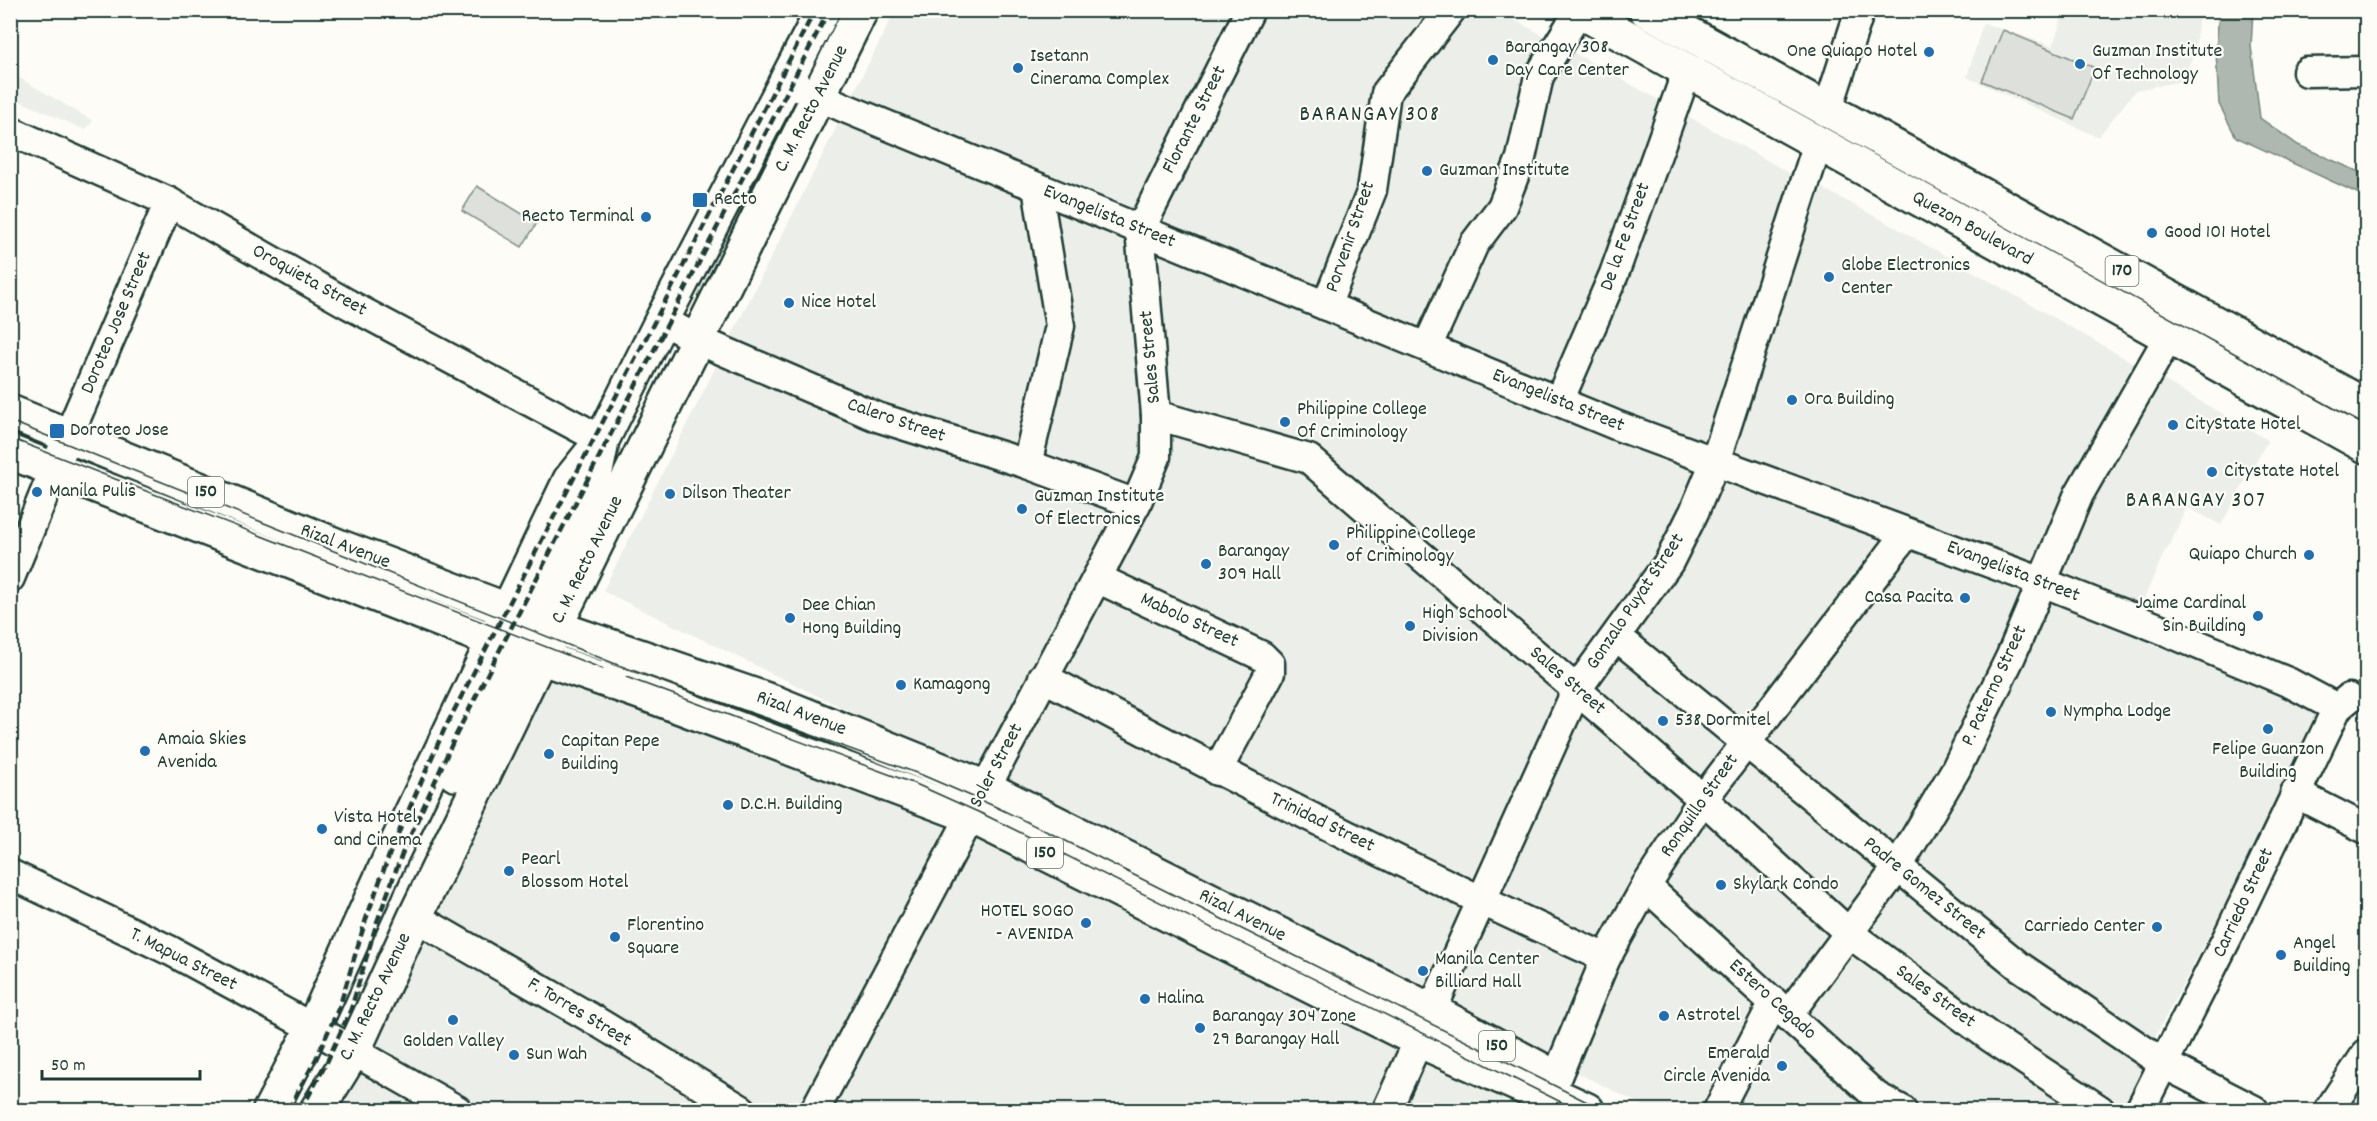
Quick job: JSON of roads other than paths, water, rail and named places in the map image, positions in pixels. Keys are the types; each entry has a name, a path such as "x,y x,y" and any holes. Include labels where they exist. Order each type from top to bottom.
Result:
{"main road":[{"name":"C. M. Recto Avenue","path":"270,1110 314,1028 348,993 407,869 518,649 592,491 602,440 823,10"},
{"name":"C. M. Recto Avenue","path":"532,619 698,340 861,10"},
{"name":"Quezon Boulevard","path":"1579,11 2367,446"},
{"name":"Quezon Boulevard","path":"1650,12 2367,406"},
{"name":"Rizal Avenue","path":"10,412 343,548 532,619 776,703 978,802 1432,1011 1540,1069 1549,1102"},
{"name":"Rizal Avenue","path":"10,452 518,649 651,696 978,802 1420,1041 1530,1090 1549,1102 1587,1110"},
{"name":"C. M. Recto Avenue","path":"317,1110 354,1050 415,917 518,649"}],"street":[{"name":"Florante Street","path":"1140,230 1250,10"},
{"name":"Porvenir Street","path":"1326,306 1372,190 1386,93 1451,10"},
{"path":"1828,109 1860,10"},
{"path":"1427,347 1474,244 1502,207 1521,158 1539,76 1579,11"},
{"name":"De la Fe Street","path":"1559,401 1614,274 1687,71"},
{"path":"2307,72 2367,71"},
{"name":"Evangelista Street","path":"785,81 1140,230 1559,401 1715,462 2042,582 2343,703"},
{"name":"Oroquieta Street","path":"10,131 169,202 348,304 602,440"},
{"name":"Gonzalo Puyat Street","path":"1387,1110 1577,689 1669,561 1694,512 1715,462 1818,143"},
{"path":"1027,464 1060,326 1036,187"},
{"name":"Doroteo Jose Street","path":"10,578 169,202"},
{"name":"Sales Street","path":"1140,230 1156,415 1309,459 1703,799 1850,934 1990,1038 2100,1110"},
{"name":"Calero Street","path":"662,321 698,340 877,417 1027,464 1136,504"},
{"name":"P. Paterno Street","path":"1718,1110 1781,1008 1850,934 1897,868 1956,769 2012,656 2079,494 2168,338"},
{"name":"Soler Street","path":"815,1110 1136,504 1156,457 1156,415"},
{"name":"Ronquillo Street","path":"1549,1102 1606,958 1646,885 1703,799 1745,742 1907,533"},
{"name":"Mabolo Street","path":"1097,578 1262,656 1270,664 1270,674 1217,771"},
{"name":"Padre Gomez Street","path":"1616,636 2019,966 2164,1064 2254,1110"},
{"name":"Trinidad Street","path":"1043,677 1217,771 1480,902 1606,958"},
{"name":"Carriedo Street","path":"2140,1110 2228,936 2295,793 2343,703"},
{"path":"2295,793 2367,829"},
{"name":"T. Mapua Street","path":"10,874 171,951 354,1050 457,1110"},
{"name":"Estero Cegado","path":"1646,885 1876,1096 1902,1110"},
{"name":"F. Torres Street","path":"415,917 591,1018 742,1110"},
{"path":"2329,1110 2367,1054"}],"tram line":[{"path":"10,421 618,665 922,775 994,806 1603,1110"},
{"path":"10,438 603,669"},
{"path":"626,677 918,785 987,816 1577,1110"}],"railway":[{"path":"288,1110 316,1059 340,1005 366,919 391,850 444,730 815,10"},
{"path":"301,1110 326,1064 351,1009 377,922 402,854 456,735 829,10"}],"place":[{"name":"One Quiapo Hotel","path":"1929,52"},
{"name":"Barangay 308 Day Care Center","path":"1493,60"},
{"name":"Guzman Institute Of Technology","path":"2080,64"},
{"name":"Isetann Cinerama Complex","path":"1018,68"},
{"name":"Guzman Institute","path":"1427,171"},
{"name":"Recto","path":"700,200"},
{"name":"Recto Terminal","path":"646,217"},
{"name":"Good 101 Hotel","path":"2152,233"},
{"name":"Globe Electronics Center","path":"1829,277"},
{"name":"Nice Hotel","path":"789,303"},
{"name":"Ora Building","path":"1792,400"},
{"name":"Philippine College Of Criminology","path":"1285,422"},
{"name":"CityState Hotel","path":"2173,425"},
{"name":"Doroteo Jose","path":"57,431"},
{"name":"Citystate Hotel","path":"2212,472"},
{"name":"Manila Pulis","path":"37,492"},
{"name":"Dilson Theater","path":"670,494"},
{"name":"Guzman Institute Of Electronics","path":"1022,509"},
{"name":"Philippine College of Criminology","path":"1334,545"},
{"name":"Quiapo Church","path":"2309,555"},
{"name":"Barangay 309 Hall","path":"1206,564"},
{"name":"Casa Pacita","path":"1965,598"},
{"name":"Jaime Cardinal Sin Building","path":"2258,616"},
{"name":"Dee Chian Hong Building","path":"790,618"},
{"name":"High School Division","path":"1410,626"},
{"name":"Kamagong","path":"901,685"},
{"name":"Nympha Lodge","path":"2051,712"},
{"name":"538 Dormitel","path":"1663,721"},
{"name":"Felipe Guanzon Building","path":"2268,729"},
{"name":"Amaia Skies Avenida","path":"145,751"},
{"name":"Capitan Pepe Building","path":"549,754"},
{"name":"D.C.H. Building","path":"728,805"},
{"name":"Vista Hotel and Cinema","path":"322,829"},
{"name":"Pearl Blossom Hotel","path":"509,871"},
{"name":"Skylark Condo","path":"1721,885"},
{"name":"HOTEL SOGO - AVENIDA","path":"1086,923"},
{"name":"Carriedo Center","path":"2157,927"},
{"name":"Florentino Square","path":"615,937"},
{"name":"Angel Building","path":"2281,955"},
{"name":"Manila Center Billiard Hall","path":"1423,971"},
{"name":"Halina","path":"1145,999"},
{"name":"Astrotel","path":"1664,1016"},
{"name":"Golden Valley","path":"453,1020"},
{"name":"Barangay 304 Zone 29 Barangay Hall","path":"1200,1028"},
{"name":"Sun Wah","path":"514,1055"},
{"name":"Emerald Circle Avenida","path":"1782,1066"}],"district":[{"name":"BARANGAY 308","path":"1370,115"},
{"name":"BARANGAY 307","path":"2196,501"}]}
